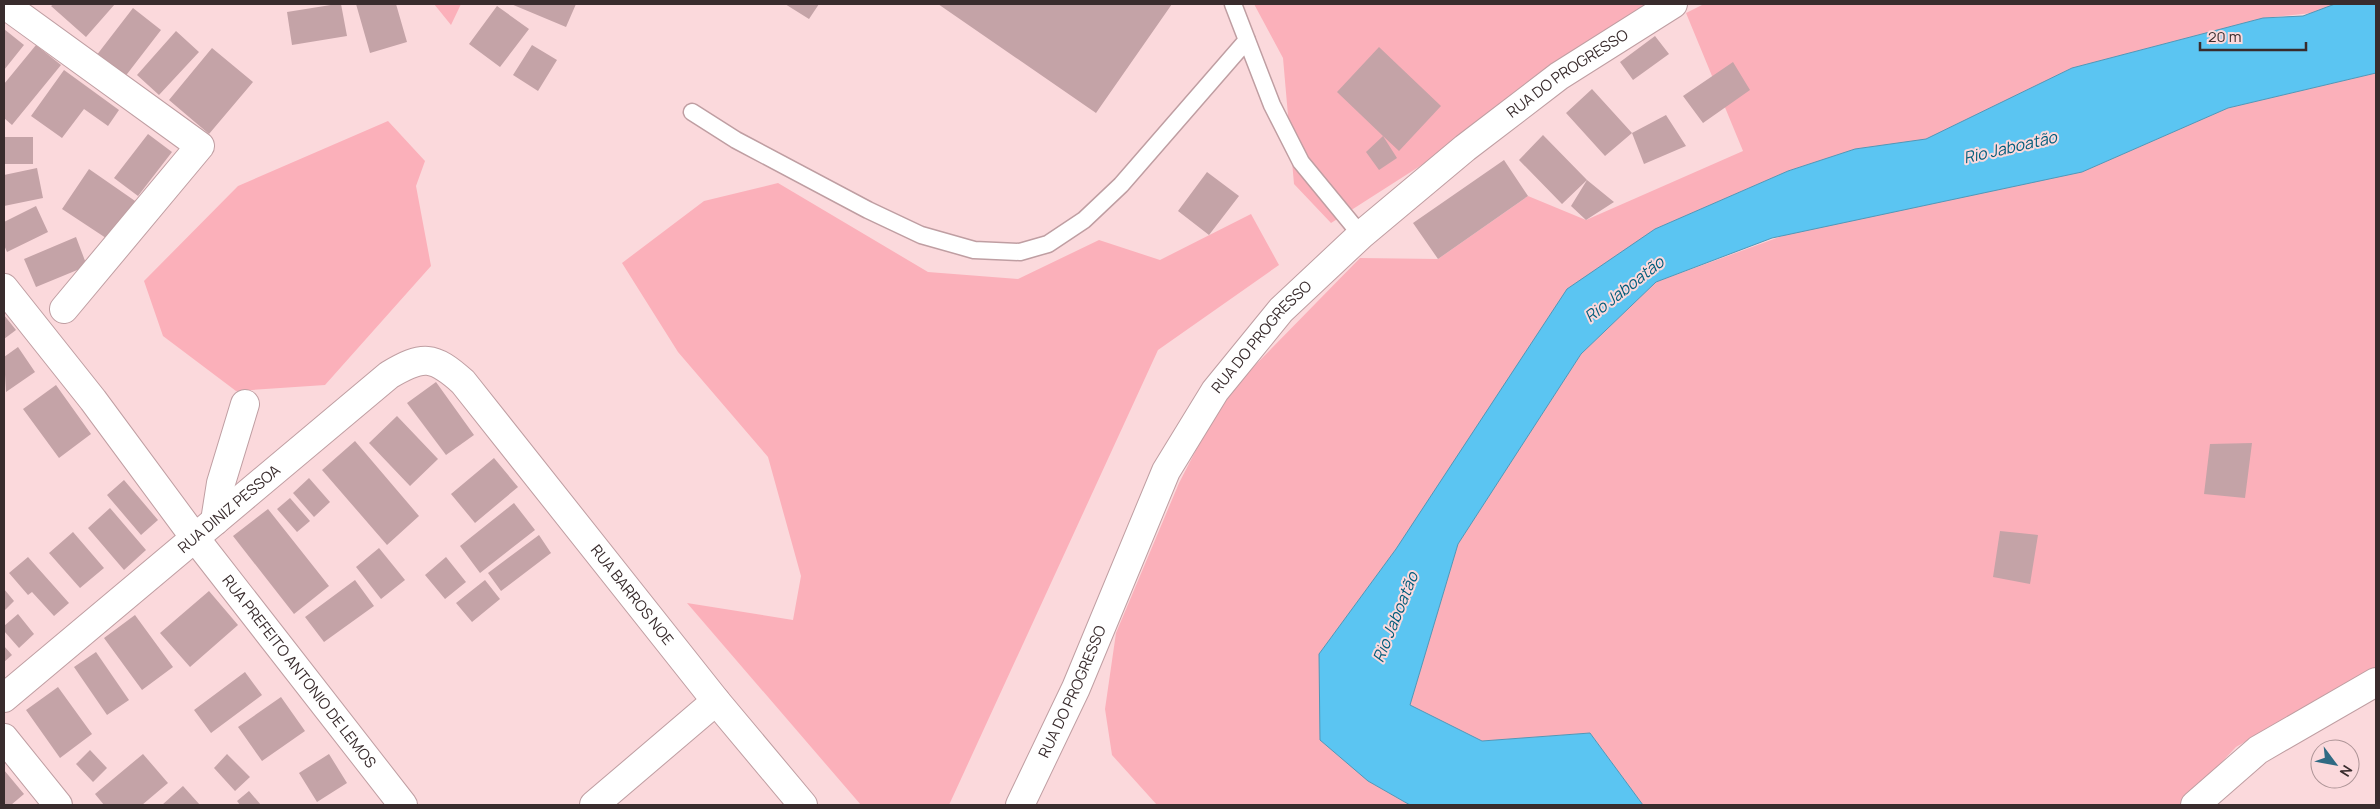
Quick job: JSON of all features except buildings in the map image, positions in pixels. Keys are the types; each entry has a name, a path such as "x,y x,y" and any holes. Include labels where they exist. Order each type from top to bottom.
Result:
{"street":[{"path":"4,4 200,146 64,309"},
{"name":"RUA DO PROGRESSO","path":"1020,805 1076,688 1166,471 1215,391 1280,310 1361,235 1465,148 1559,76 1673,4"},
{"name":"RUA PREFEITO ANTONIO DE LEMOS","path":"4,288 93,400 194,538 404,805"},
{"name":"RUA DINIZ PESSOA","path":"4,698 389,375 418,360 440,364 462,382"},
{"name":"RUA BARROS NOE","path":"462,382 716,701 803,805"},
{"path":"216,521 221,482 245,404"},
{"path":"2195,805 2258,750 2376,682"},
{"path":"594,805 716,701"},
{"path":"4,738 58,805"}],"lane":[{"path":"1232,4 1272,105 1301,162 1361,235"},
{"path":"692,112 754,149 868,210 921,234 974,250 1020,252 1048,244 1084,220 1121,185 1247,40"}],"shaded area":[{"path":"434,4 461,4 451,25"},
{"path":"1254,4 1673,4 1331,223 1294,184 1283,58"},
{"path":"1704,4 2335,4 2312,13 2263,18 2072,68 1926,140 1855,149 1788,171 1655,229 1396,549 1319,654 1368,781 1410,805 1157,805 1112,755 1105,709 1116,633 1179,483 1223,398 1360,258 1438,259 1528,196 1586,220 1743,151 1686,13"},
{"path":"2376,73 2376,667 2236,747 2181,805 1643,805 1590,733 1482,741 1410,705 1458,544 1581,354 1656,282 1785,235 2082,172 2228,108"},
{"path":"388,121 425,161 416,186 431,266 325,385 236,391 163,336 144,281 238,186"},
{"path":"778,183 928,272 1018,279 1099,240 1160,260 1251,214 1279,265 1158,350 949,805 861,805 687,603 793,620 801,576 768,457 678,352 622,263 704,201"}],"water":[{"name":"Rio Jaboatão","path":"2335,4 2376,4 2376,73 2228,108 2082,172 1772,238 1656,282 1581,354 1458,544 1410,705 1482,741 1590,733 1643,805 1410,805 1368,781 1320,740 1319,654 1396,549 1567,289 1655,229 1788,171 1855,149 1926,139 2072,68 2263,18 2303,16"}]}
